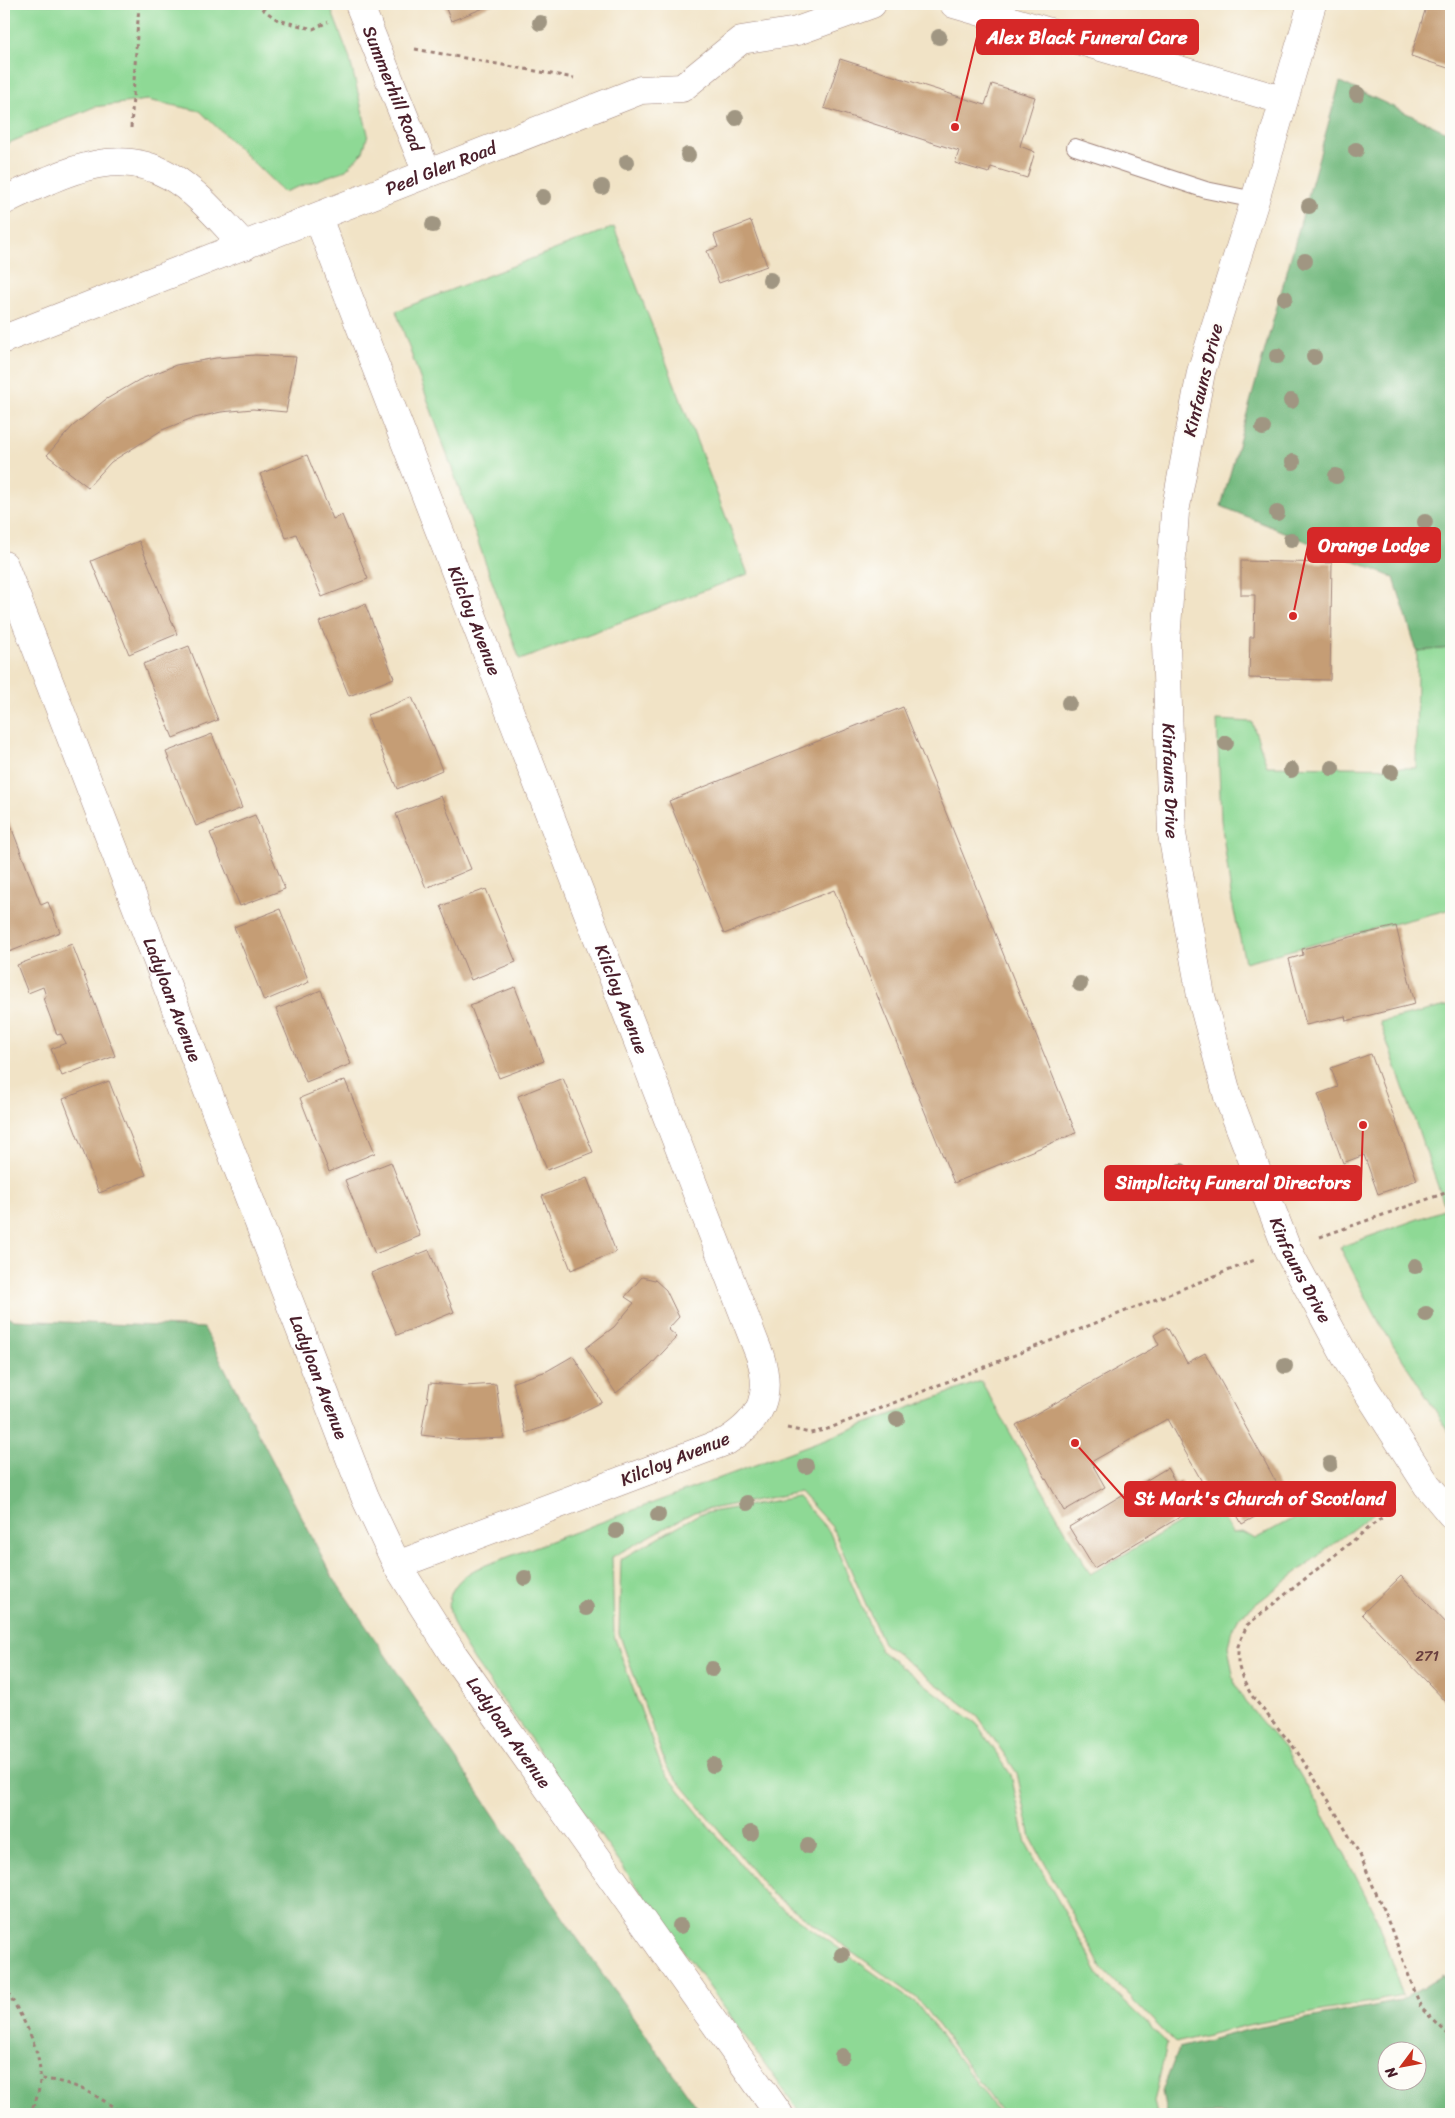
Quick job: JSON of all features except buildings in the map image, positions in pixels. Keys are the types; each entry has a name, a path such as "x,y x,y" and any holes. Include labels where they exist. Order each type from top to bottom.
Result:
{"street":[{"name":"Peel Glen Road","path":"6,334 318,218 427,173 641,90 682,88 741,40 797,31 872,4"},
{"path":"954,4 1282,100"},
{"name":"Kinfauns Drive","path":"1312,4 1282,100 1255,200 1199,381 1175,512 1166,652 1172,834 1201,996 1228,1097 1288,1249 1349,1363 1427,1485 1451,1514"},
{"name":"Summerhill Road","path":"360,6 427,173"},
{"path":"4,201 78,168 104,162 128,161 148,166 170,176 203,202 245,246"},
{"name":"Kilcloy Avenue","path":"318,218 764,1368 765,1393 756,1418 740,1433 727,1441 396,1565"},
{"name":"Ladyloan Avenue","path":"4,565 365,1497 396,1565 453,1654 518,1748 779,2114"}],"lane":[{"path":"1075,147 1206,190 1255,200"}],"path":[{"path":"128,161 139,4"},
{"path":"255,4 278,20 313,29 360,6"},
{"path":"375,41 575,78"},
{"path":"756,1418 796,1432 810,1433 825,1430 1288,1249 1451,1191"},
{"path":"1394,1508 1247,1625 1238,1646 1238,1664 1243,1680 1252,1696 1296,1750 1360,1855 1390,1926 1421,2008 1451,2037"},
{"path":"4,1985 36,2049 42,2079 36,2104 29,2114"},
{"path":"42,2079 64,2081 99,2096 123,2114"}],"green space":[{"path":"4,4 329,4 349,56 368,134 363,152 346,170 284,192 200,111 147,100 94,107 4,145"},
{"path":"1340,82 1451,134 1451,648 1417,651 1394,578 1221,506"},
{"path":"614,227 748,574 520,660 396,311"},
{"path":"1451,648 1451,909 1245,962 1232,902 1221,820 1217,720 1252,722 1267,766 1416,768 1417,651"},
{"path":"1451,1005 1451,1435 1380,1324 1340,1247 1446,1209 1380,1022"},
{"path":"4,1315 14,1320 204,1328 332,1576 575,1935 702,2114 4,2114"},
{"path":"981,1381 1090,1574 1215,1502 1232,1533 1243,1532 1255,1539 1364,1480 1384,1505 1239,1617 1232,1630 1228,1646 1235,1685 1245,1702 1285,1749 1329,1824 1375,1914 1403,1996 1252,2024 1175,2043 1101,1967 1031,1838 1017,1773 978,1716 883,1643 832,1527 800,1492 694,1512 612,1557 614,1636 662,1769 768,1898 916,2003 1000,2114 801,2114 475,1662 453,1623 450,1600 454,1588 463,1578 478,1568"},
{"path":"798,1497 829,1531 880,1650 977,1724 1011,1775 1026,1843 1103,1981 1167,2043 1154,2102 1157,2114 1003,2114 918,1999 771,1893 666,1766 619,1633 621,1559 699,1514"},
{"path":"1443,1975 1451,1984 1451,2114 1166,2114 1162,2091 1179,2048 1255,2028 1401,2001"}],"place":[{"name":"Alex Black Funeral Care","path":"955,127"},
{"name":"Orange Lodge","path":"1293,616"},
{"name":"Simplicity Funeral Directors","path":"1363,1125"},
{"name":"St Mark's Church of Scotland","path":"1075,1443"}]}
